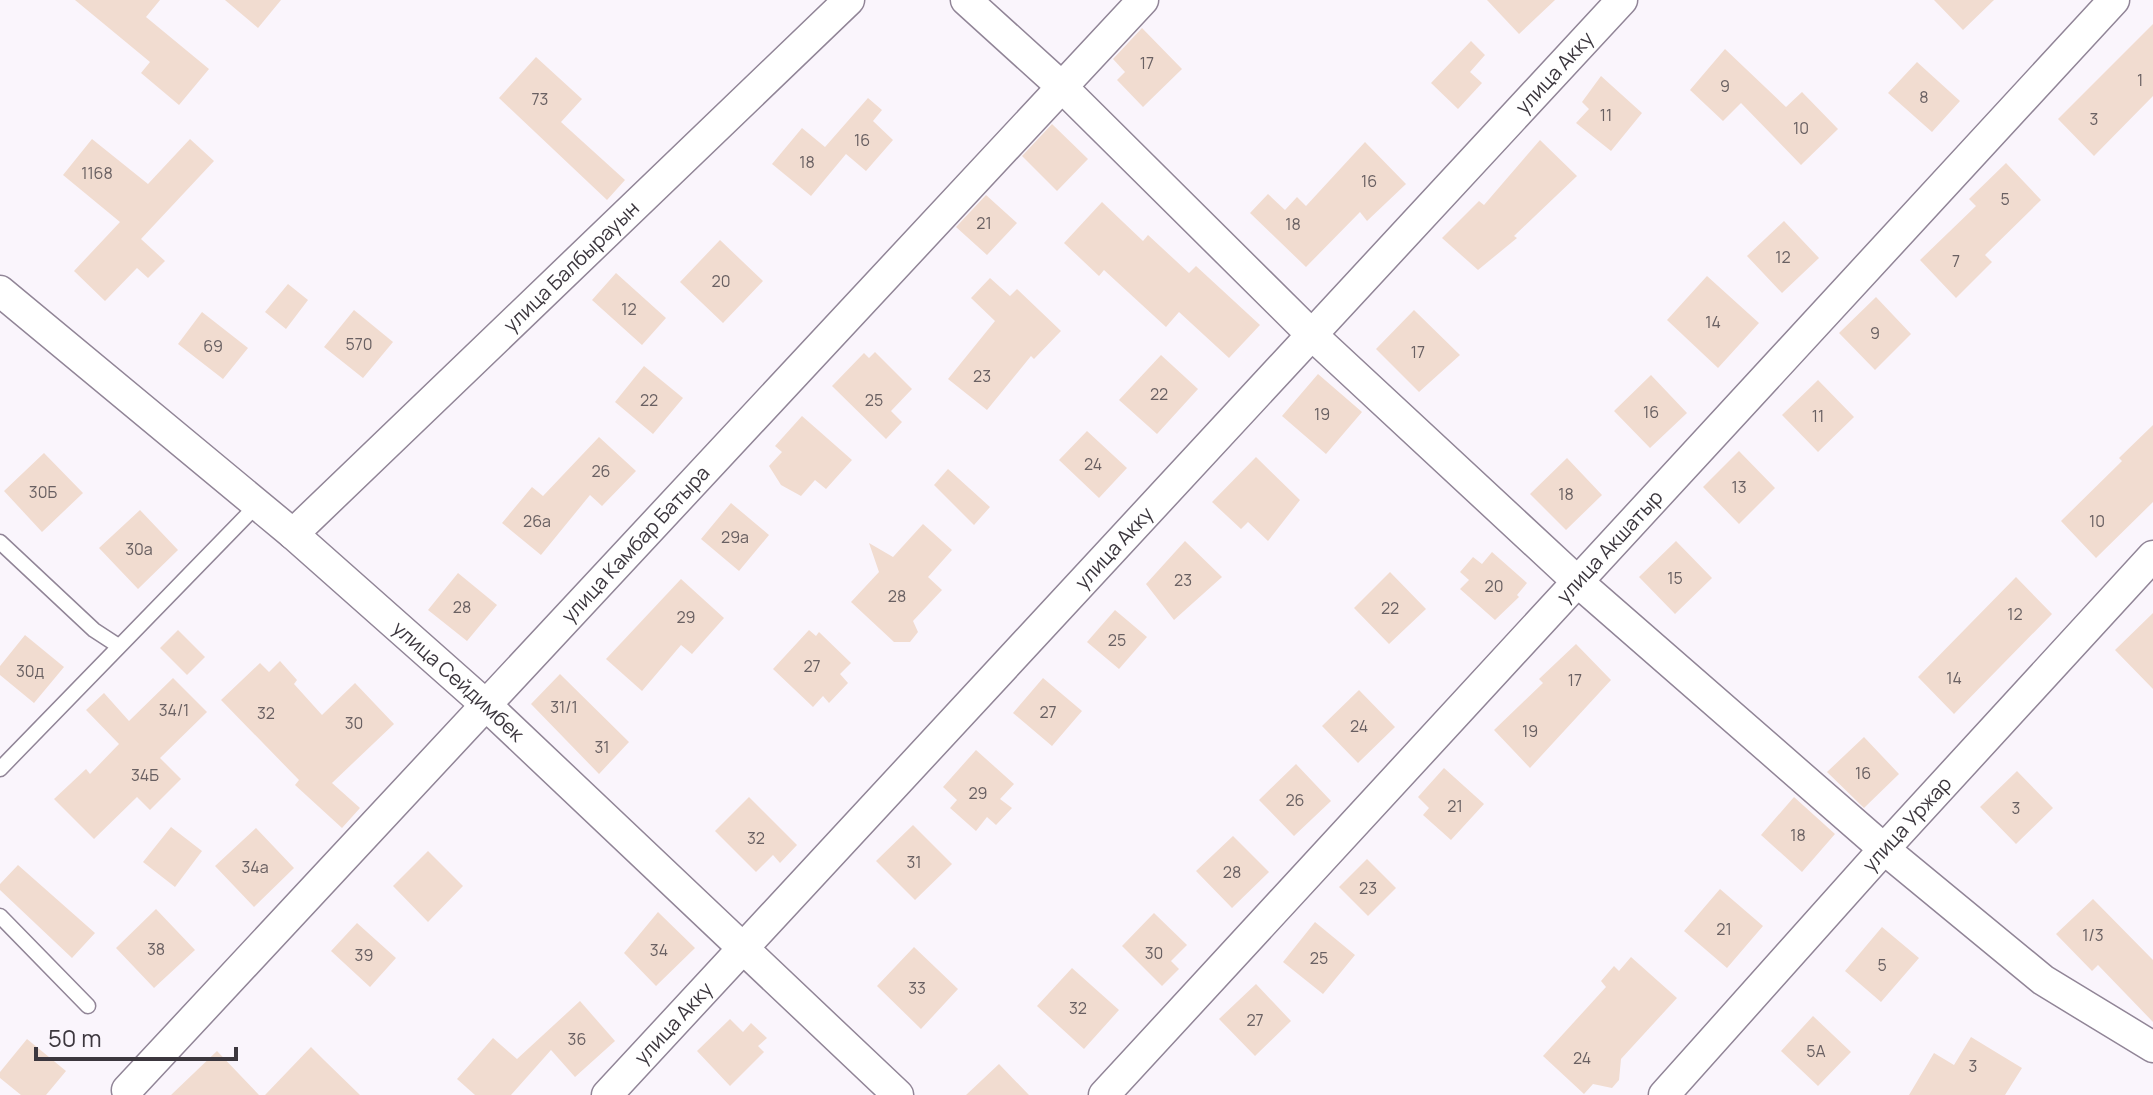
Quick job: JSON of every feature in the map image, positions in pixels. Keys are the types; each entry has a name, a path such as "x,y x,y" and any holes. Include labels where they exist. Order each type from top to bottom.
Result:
{"street":[{"name":"улица Балбырауын","path":"293,534 849,0"},
{"path":"966,0 1062,87 1312,335 1578,582 1884,849 2043,980 2153,1047"},
{"name":"улица Камбар Батыра","path":"127,1090 1143,0"},
{"name":"улица Акку","path":"607,1095 1622,0"},
{"name":"улица Акшатыр","path":"1104,1095 2114,0"},
{"name":"улица Сейдимбек","path":"0,291 258,504 486,705 898,1095"},
{"name":"улица Уржар","path":"1664,1095 2153,556"}],"lane":[{"path":"0,769 117,645 258,504"},
{"path":"0,542 94,630 117,645"},
{"path":"0,916 88,1006"}],"building":[{"path":"75,0 160,0 146,17 209,69 179,105 141,73 150,62"},
{"path":"225,0 281,0 258,28"},
{"path":"1487,0 1555,0 1519,34"},
{"path":"1934,0 1994,0 1963,30"},
{"path":"2153,24 2153,96 2094,156 2058,119"},
{"path":"1142,28 1182,69 1143,107 1117,80 1125,72 1113,59"},
{"path":"1471,41 1485,55 1470,72 1482,83 1458,109 1431,83"},
{"path":"1725,49 1786,107 1802,92 1838,129 1801,165 1741,103 1723,121 1690,90"},
{"path":"536,57 582,99 561,122 625,180 607,200 499,98"},
{"path":"1917,62 1960,101 1932,132 1888,93"},
{"path":"1601,76 1642,113 1611,151 1576,123 1589,109 1582,102"},
{"path":"868,98 882,110 873,121 893,140 866,171 846,154 811,196 772,164 802,128 825,147"},
{"path":"1052,124 1088,159 1057,191 1022,156"},
{"path":"92,139 148,184 190,139 214,161 141,239 165,261 148,278 137,268 105,301 74,271 120,222 63,175"},
{"path":"1540,140 1577,176 1514,236 1517,238 1478,270 1442,238 1479,201 1484,205"},
{"path":"1365,142 1406,184 1367,221 1360,212 1306,267 1250,213 1268,194 1285,210 1297,197 1306,206"},
{"path":"2006,163 2041,200 1985,255 1992,262 1956,298 1920,260 1976,206 1969,199"},
{"path":"986,195 1017,223 987,255 956,227"},
{"path":"1102,202 1143,241 1148,235 1189,273 1196,266 1260,325 1229,358 1179,312 1166,327 1104,270 1099,276 1064,243"},
{"path":"1784,221 1819,258 1782,293 1747,256"},
{"path":"720,240 763,281 723,323 680,282"},
{"path":"616,273 666,318 642,345 592,300"},
{"path":"1707,276 1759,323 1718,368 1667,320"},
{"path":"990,278 1010,296 1017,289 1061,331 1034,359 1031,356 987,410 948,379 995,321 971,298"},
{"path":"288,284 308,300 286,329 265,312"},
{"path":"1876,297 1911,334 1875,370 1839,333"},
{"path":"354,310 393,342 363,378 324,347"},
{"path":"1414,310 1460,355 1419,392 1376,349"},
{"path":"202,312 248,348 223,379 178,344"},
{"path":"875,352 912,389 891,411 902,422 886,439 832,386 864,353 869,358"},
{"path":"1161,355 1198,389 1157,434 1119,400"},
{"path":"644,366 683,398 653,434 615,402"},
{"path":"1318,374 1362,412 1326,454 1282,416"},
{"path":"1651,375 1687,413 1650,448 1614,411"},
{"path":"1818,380 1854,417 1818,452 1782,415"},
{"path":"802,416 852,460 826,489 815,480 801,496 781,485 769,466 782,452 775,446"},
{"path":"2153,425 2153,502 2096,558 2061,521 2122,461 2119,458"},
{"path":"1087,431 1127,468 1099,498 1059,460"},
{"path":"599,437 636,471 602,506 590,495 541,555 502,523 532,487 543,496"},
{"path":"1739,451 1775,488 1739,524 1703,487"},
{"path":"44,453 83,493 42,532 4,491"},
{"path":"1256,457 1300,500 1268,541 1248,522 1241,529 1212,502"},
{"path":"1567,458 1602,495 1566,530 1530,494"},
{"path":"948,469 990,507 974,525 934,485"},
{"path":"731,503 769,535 739,571 701,539"},
{"path":"140,510 178,550 138,589 99,548"},
{"path":"923,524 952,550 928,577 942,590 913,621 918,632 910,642 894,642 851,602 879,572 869,543 893,557"},
{"path":"1185,541 1222,577 1174,620 1146,584"},
{"path":"1676,541 1712,578 1675,614 1639,577"},
{"path":"1492,552 1527,583 1517,595 1519,597 1495,620 1460,589 1469,580 1460,572 1473,557 1482,564"},
{"path":"1390,572 1426,609 1389,644 1354,608"},
{"path":"458,573 497,605 467,641 428,610"},
{"path":"2016,577 2052,614 1954,714 1918,677"},
{"path":"681,579 724,618 692,654 681,645 642,691 606,659"},
{"path":"1115,610 1147,637 1119,669 1087,642"},
{"path":"2153,613 2153,689 2115,650"},
{"path":"178,630 205,657 187,675 160,648"},
{"path":"809,630 816,636 819,632 851,663 840,674 848,683 829,703 823,696 813,707 773,669"},
{"path":"25,635 64,667 34,703 0,675 0,666"},
{"path":"1576,644 1611,680 1530,768 1494,730 1543,683 1539,679"},
{"path":"280,661 297,680 294,684 322,715 355,683 394,724 332,783 360,808 342,828 295,785 299,780 221,700 260,663 269,672"},
{"path":"560,674 629,742 599,774 531,704"},
{"path":"173,678 207,712 160,758 181,779 150,810 137,797 94,839 54,799 86,769 90,774 119,744 86,710 104,693 129,721"},
{"path":"1043,678 1082,711 1052,746 1013,713"},
{"path":"1359,690 1395,727 1358,763 1322,726"},
{"path":"1864,737 1899,774 1864,808 1827,772"},
{"path":"976,750 1014,784 1000,799 1012,808 996,825 987,817 976,831 950,808 957,800 943,787"},
{"path":"1296,764 1331,801 1294,836 1259,800"},
{"path":"1444,768 1484,804 1451,840 1423,815 1429,808 1418,797"},
{"path":"2017,771 2053,808 2016,844 1980,807"},
{"path":"749,797 797,845 780,863 773,855 756,872 715,831"},
{"path":"1794,797 1835,834 1802,872 1761,835"},
{"path":"913,825 952,864 915,900 876,861"},
{"path":"171,827 202,851 175,887 143,862"},
{"path":"256,828 294,868 254,907 215,866"},
{"path":"1233,836 1269,872 1232,908 1196,871"},
{"path":"428,851 463,886 428,922 393,886"},
{"path":"1367,859 1396,888 1368,916 1339,887"},
{"path":"18,865 95,933 72,958 0,890 0,884"},
{"path":"1720,889 1763,926 1727,968 1684,931"},
{"path":"2093,899 2153,960 2153,1022 2098,965 2092,971 2056,934"},
{"path":"156,909 195,950 154,988 116,948"},
{"path":"658,912 695,948 656,986 624,953"},
{"path":"1154,913 1187,945 1171,961 1179,969 1162,986 1122,946"},
{"path":"1315,922 1355,955 1323,994 1283,962"},
{"path":"357,923 396,958 370,987 331,951"},
{"path":"1882,927 1919,958 1881,1002 1845,971"},
{"path":"914,947 958,989 921,1029 877,986"},
{"path":"1631,957 1677,998 1621,1059 1619,1080 1612,1088 1593,1084 1584,1094 1543,1056 1606,987 1601,981 1614,966 1619,971"},
{"path":"1072,968 1119,1010 1084,1049 1037,1006"},
{"path":"1256,984 1291,1021 1255,1056 1219,1019"},
{"path":"580,1001 615,1041 575,1077 551,1050 511,1095 475,1095 457,1079 493,1038 517,1059"},
{"path":"1813,1016 1851,1052 1818,1086 1781,1051"},
{"path":"730,1019 743,1032 751,1023 767,1038 758,1046 764,1052 730,1086 697,1051"},
{"path":"1971,1037 2022,1068 2005,1095 1909,1095 1934,1053 1954,1065"},
{"path":"27,1039 66,1071 46,1095 21,1095 0,1078 0,1072"},
{"path":"311,1047 324,1060 360,1095 265,1095"},
{"path":"217,1051 259,1095 171,1095"},
{"path":"999,1064 1029,1095 966,1095"}]}
